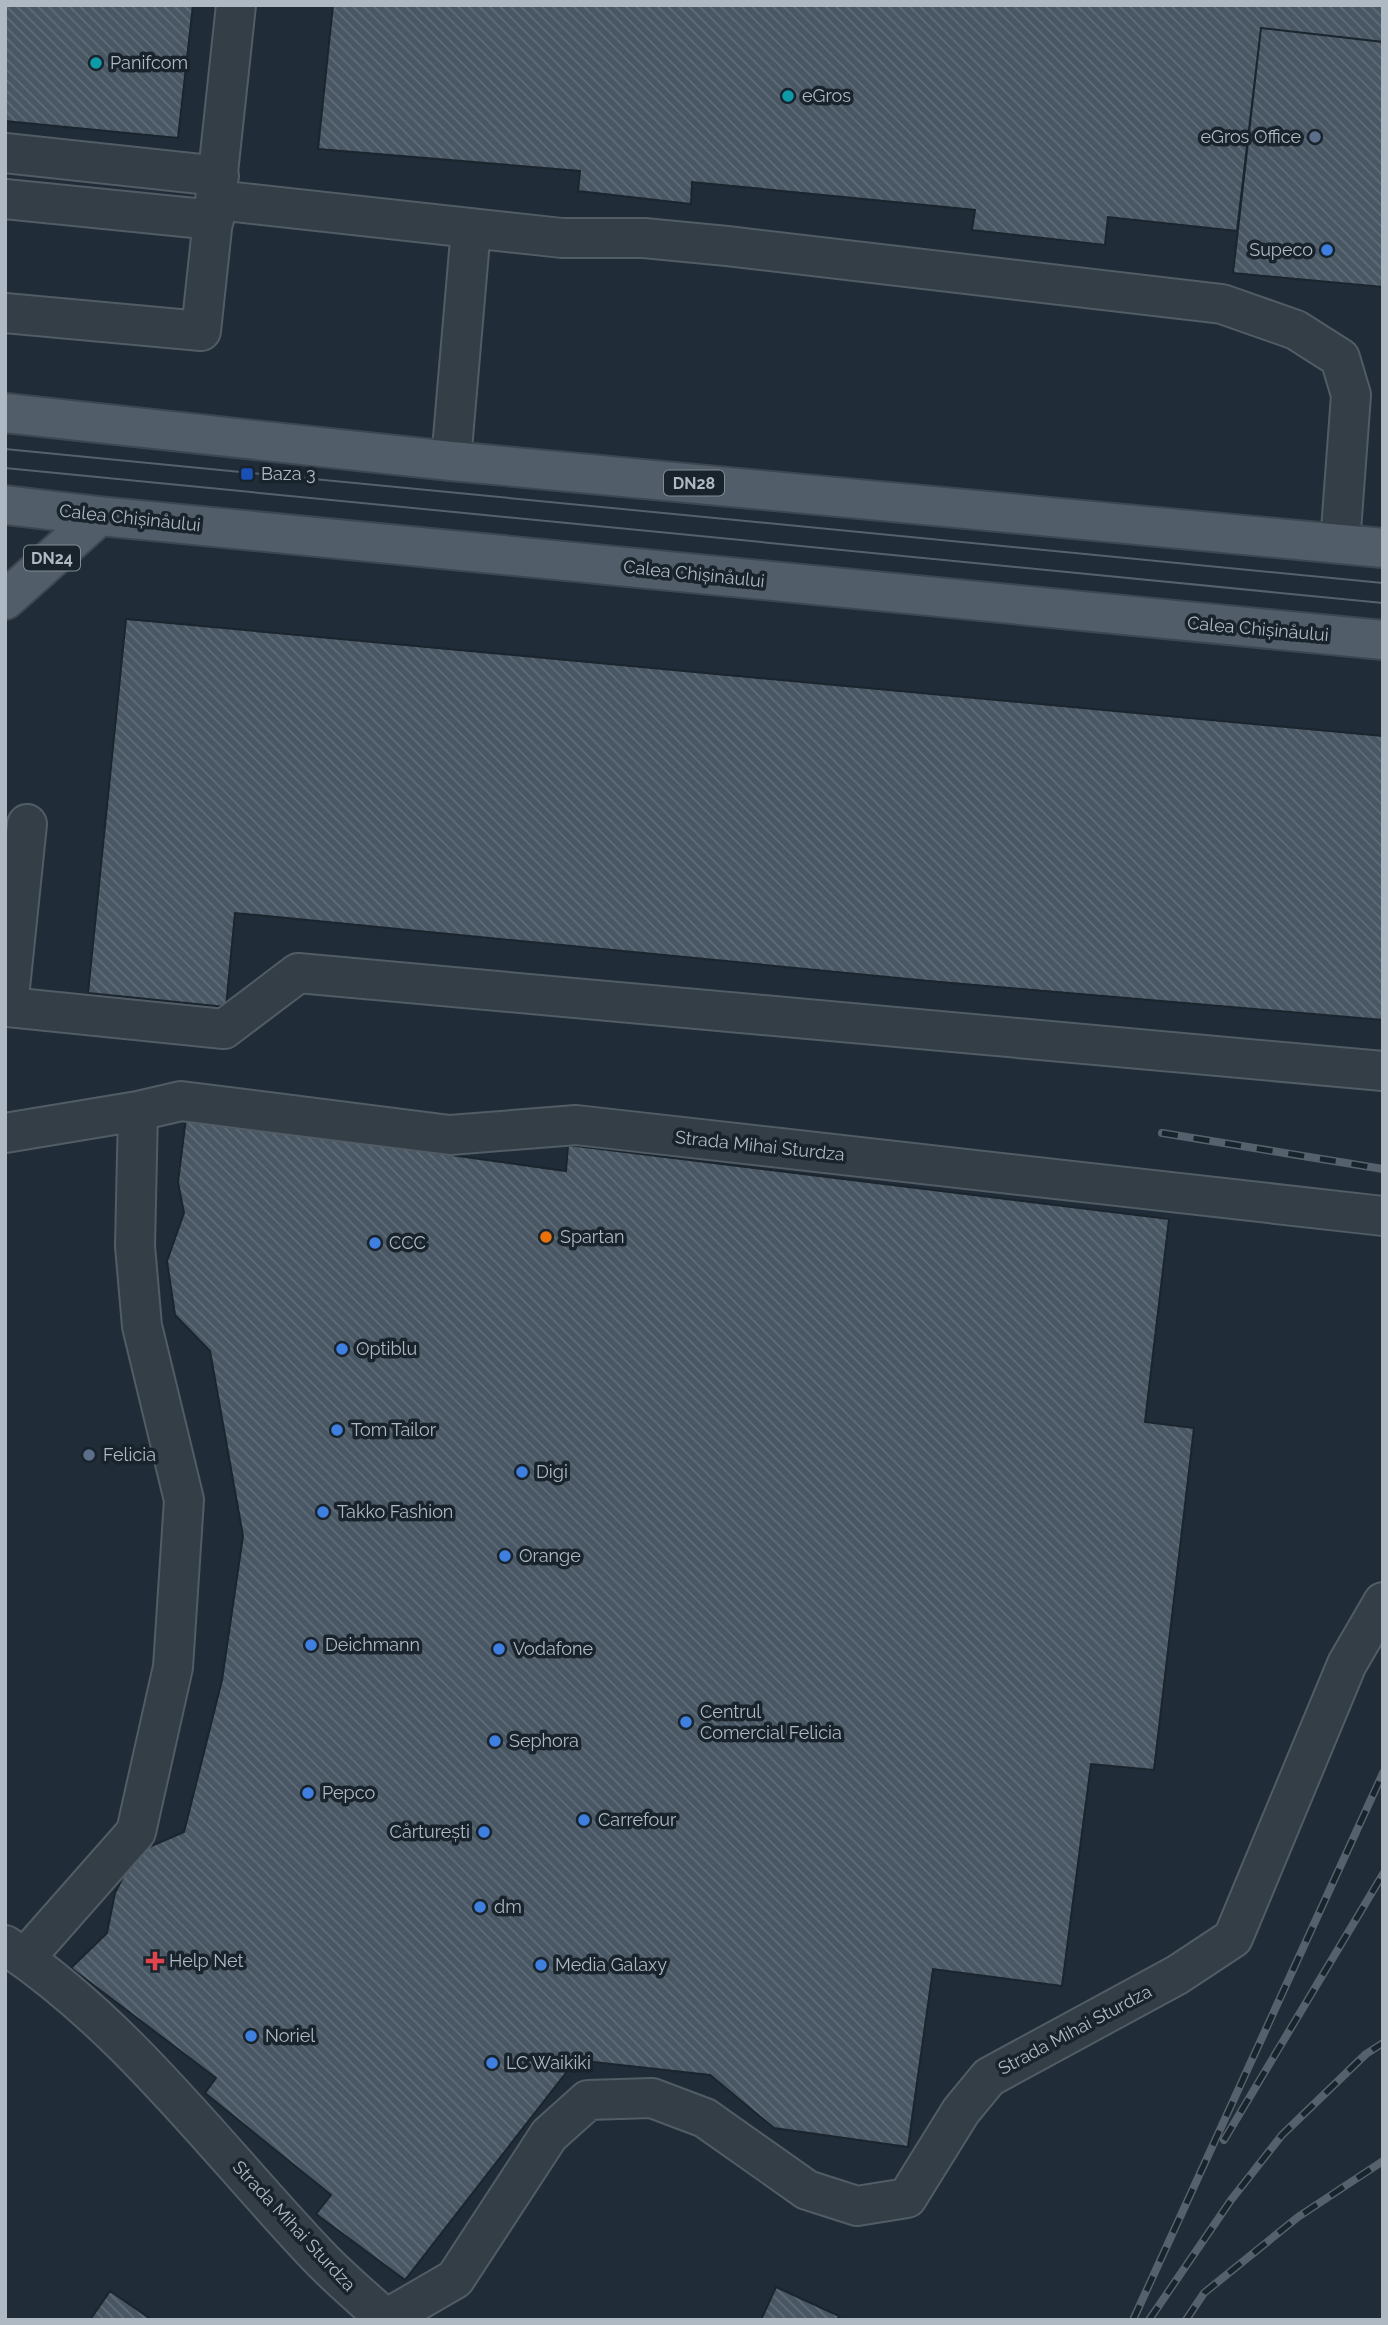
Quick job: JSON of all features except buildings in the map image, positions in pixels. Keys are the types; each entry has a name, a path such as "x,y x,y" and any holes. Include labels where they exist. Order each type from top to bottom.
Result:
{"main road":[{"name":"DN28","path":"5,413 451,460 1383,548"},
{"name":"Calea Chișinăului","path":"5,505 1383,640"},
{"name":"DN24","path":"5,600 99,516"}],"lane":[{"path":"5,313 201,331 236,5"},
{"path":"5,153 217,199 562,238 644,238 699,243 1222,304 1296,330 1340,358 1351,395 1340,544"},
{"path":"5,199 217,199"},
{"path":"451,460 471,228"},
{"path":"27,824 8,1007 223,1029 298,973 1383,1071"},
{"name":"Strada Mihai Sturdza","path":"5,1133 138,1111 181,1101 450,1135 576,1125 1383,1216"},
{"path":"15,1951 136,1832 173,1667 184,1500 142,1326 135,1246 138,1111"},
{"name":"Strada Mihai Sturdza","path":"15,1951 117,2036 320,2258 386,2319 455,2279 549,2135 588,2100 652,2098 705,2118 807,2190 857,2206 907,2198 961,2110 989,2077 1177,1976 1233,1937 1347,1664 1383,1602"}],"tram line":[{"path":"5,449 1383,583"},
{"path":"5,468 1383,603"}],"railway":[{"path":"1162,1133 1383,1169"},
{"path":"1133,2320 1383,1773"},
{"path":"1224,2140 1383,1874"},
{"path":"1149,2320 1231,2200 1282,2135 1366,2054 1383,2043"},
{"path":"1186,2320 1204,2293 1298,2217 1383,2161"}],"place":[{"name":"Panifcom","path":"96,63"},
{"name":"eGros","path":"788,96"},
{"name":"eGros Office","path":"1315,137"},
{"name":"Supeco","path":"1327,250"},
{"name":"Baza 3","path":"247,474"},
{"name":"Spartan","path":"546,1237"},
{"name":"CCC","path":"375,1243"},
{"name":"Optiblu","path":"342,1349"},
{"name":"Tom Tailor","path":"337,1430"},
{"name":"Felicia","path":"89,1455"},
{"name":"Digi","path":"522,1472"},
{"name":"Takko Fashion","path":"323,1512"},
{"name":"Orange","path":"505,1556"},
{"name":"Deichmann","path":"311,1645"},
{"name":"Vodafone","path":"499,1649"},
{"name":"Centrul Comercial Felicia","path":"686,1722"},
{"name":"Sephora","path":"495,1741"},
{"name":"Pepco","path":"308,1793"},
{"name":"Carrefour","path":"584,1820"},
{"name":"Cărturești","path":"484,1832"},
{"name":"dm","path":"480,1907"},
{"name":"Help Net","path":"155,1961"},
{"name":"Media Galaxy","path":"541,1965"},
{"name":"Noriel","path":"251,2036"},
{"name":"LC Waikiki","path":"492,2063"}]}
